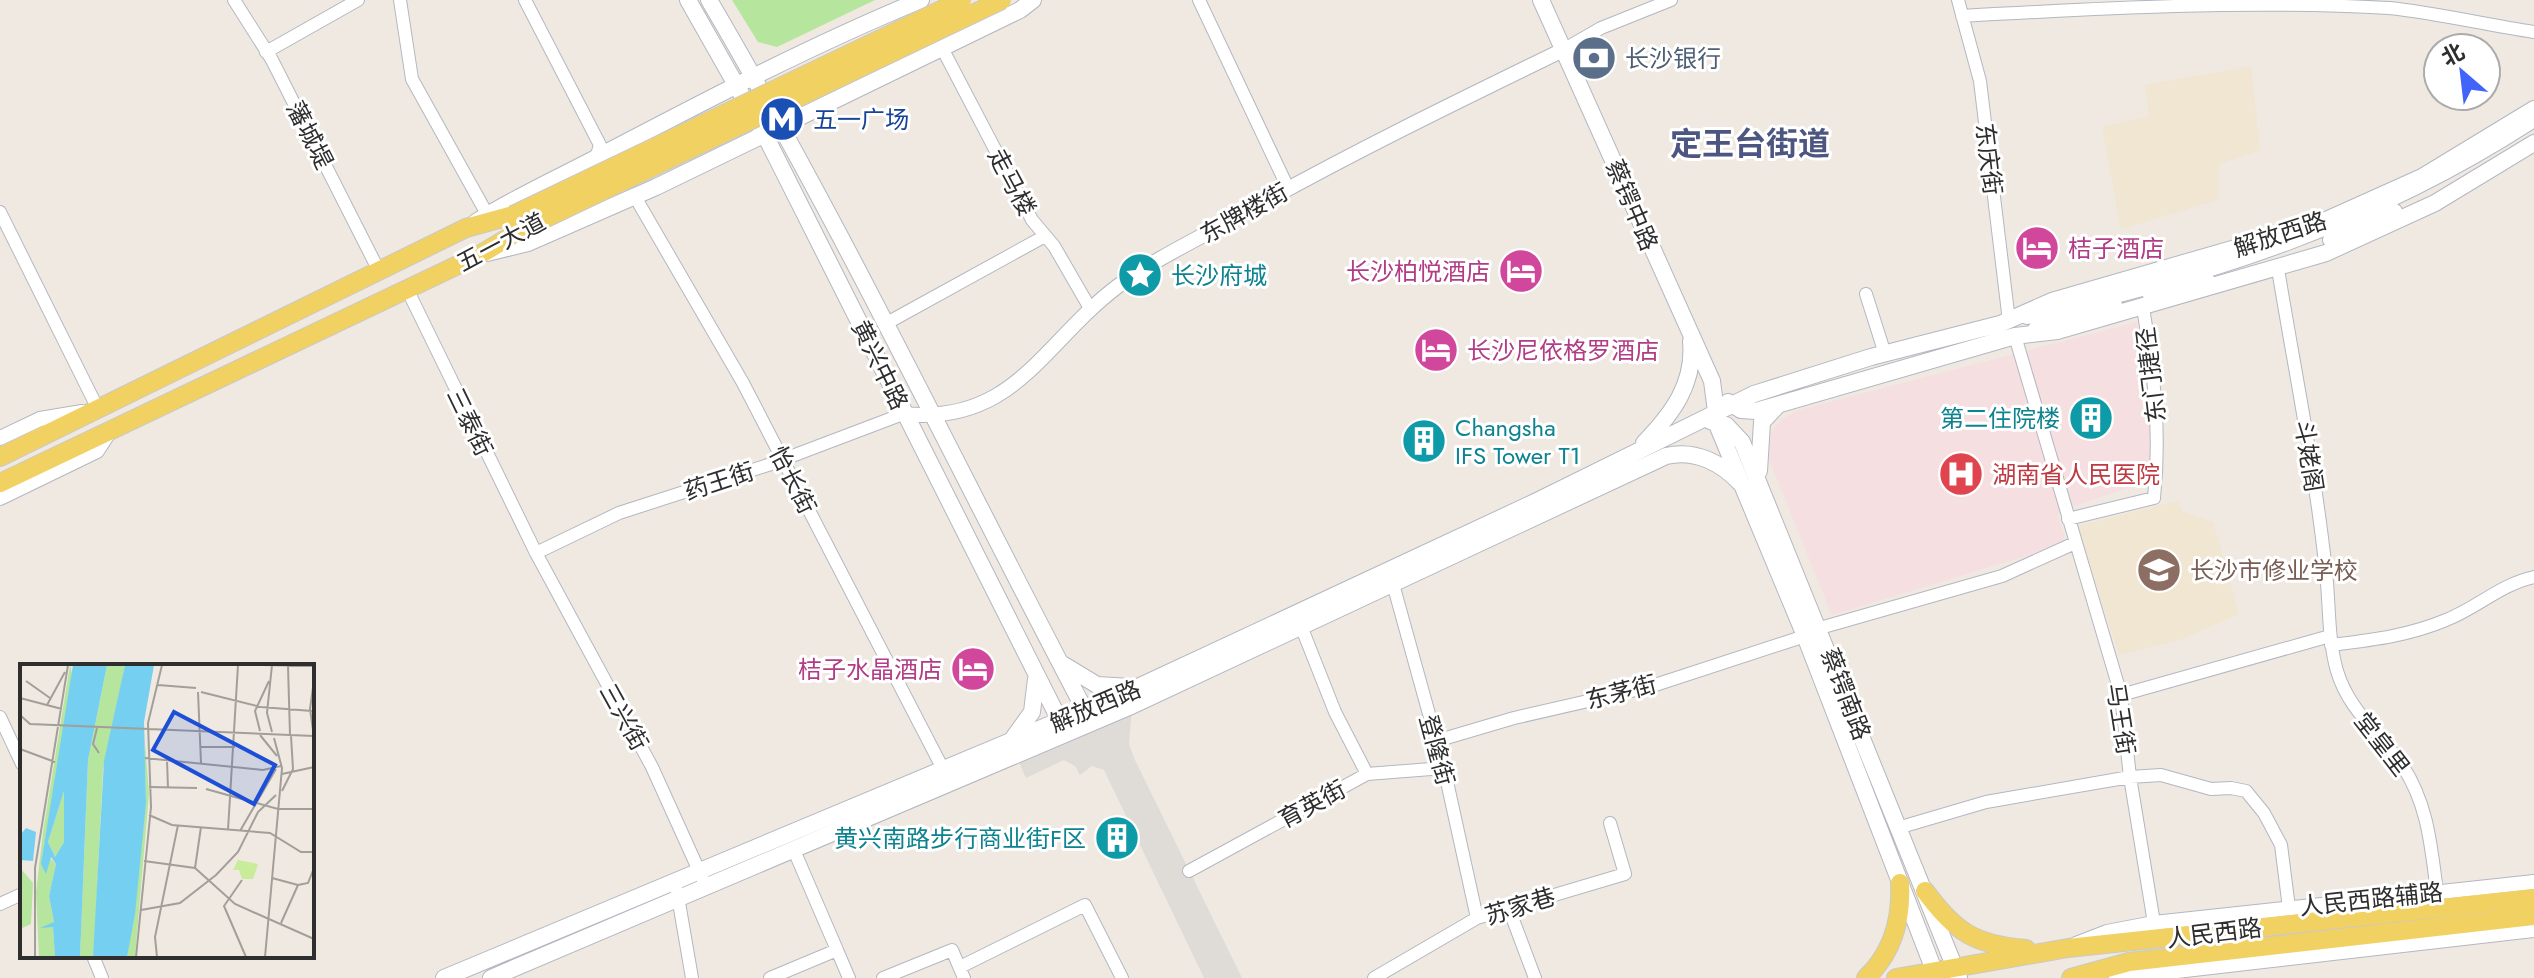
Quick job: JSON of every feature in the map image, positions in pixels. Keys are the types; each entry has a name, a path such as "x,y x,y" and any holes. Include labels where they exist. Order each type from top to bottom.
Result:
{"main road":[{"name":"黄兴中路","path":"688,0 765,134 903,414 1063,727"},
{"name":"黄兴中路","path":"709,0 782,126 887,323 1088,716"},
{"name":"五一大道","path":"0,457 380,273 737,85 921,0"},
{"name":"五一大道","path":"0,483 481,254 517,222 962,0"},
{"name":"五一大道","path":"466,228 517,222 1002,0"},
{"path":"481,254 528,243 634,195 942,48 1033,0"},
{"name":"蔡锷中路","path":"1541,0 1712,381 1716,418"},
{"name":"解放西路","path":"1732,405 1749,412 1779,404 2012,328 2052,301 2280,236 2348,212 2460,156 2534,109"},
{"name":"解放西路","path":"1088,716 1144,684 1698,421 1716,418 1732,405 1784,384 1885,354 2012,328 2057,331 2278,269 2395,223 2461,188 2532,136"},
{"path":"1638,450 1666,419 1684,390 1691,359 1691,335"},
{"path":"1712,381 1732,405"},
{"path":"1760,485 1760,430 1766,415 1779,404"},
{"name":"蔡锷南路","path":"1716,418 1805,636 1936,975"},
{"name":"蔡锷南路","path":"1716,418 1738,435 1760,485 1901,827 1957,973"},
{"name":"解放西路","path":"702,877 793,848 1088,716 1301,626 1666,456 1685,453 1709,460 1741,484"},
{"path":"1058,659 1074,675 1097,685 1122,688 1144,684"},
{"path":"1007,743 1019,732 1032,712 1037,690 1034,669"},
{"name":"解放西路","path":"444,978 676,888 1007,743 1063,727"},
{"path":"1866,978 1891,944 1901,904 1900,883"},
{"name":"解放西路","path":"491,978 676,888"},
{"path":"1925,891 1966,935 2002,947 2049,951"},
{"name":"人民西路","path":"1896,978 1957,973 2068,948 2534,898"},
{"name":"人民西路","path":"2072,978 2129,962 2532,920"}],"street":[{"name":"藩城堤","path":"234,0 266,52 380,273"},
{"path":"266,52 358,0"},
{"path":"525,0 600,145 596,158"},
{"path":"1199,0 1288,188"},
{"path":"1563,50 1601,28 1671,0"},
{"name":"东庆街","path":"1958,0 1980,81 2012,328 2068,519"},
{"path":"403,1 412,79 487,214"},
{"path":"1962,16 2197,3 2295,3 2390,8 2534,32"},
{"name":"走马楼","path":"942,48 1032,220 1091,310"},
{"name":"东牌楼街","path":"903,414 936,417 966,411 1010,387 1129,278 1288,188 1563,50"},
{"name":"解放西路","path":"2102,304 2329,230 2425,186 2534,120"},
{"name":"解放西路","path":"2012,328 2322,243 2430,194 2532,136"},
{"name":"怡长街","path":"634,195 783,460 943,769"},
{"path":"0,212 98,409 40,419 0,438"},
{"path":"887,323 1045,236"},
{"name":"斗姥阁","path":"2278,269 2326,564 2331,640"},
{"name":"三泰街","path":"407,289 536,553"},
{"path":"1866,294 1885,354"},
{"name":"东门捷径","path":"2068,519 2154,498 2159,452 2156,386 2143,308"},
{"name":"药王街","path":"536,553 619,513 783,460 903,414"},
{"path":"0,498 97,451 111,430"},
{"name":"马王街","path":"2068,519 2121,695 2130,777 2154,923"},
{"path":"1820,628 2002,576 2075,543"},
{"name":"三兴街","path":"536,553 652,767 702,877"},
{"path":"2121,695 2331,640 2400,636 2448,620 2508,584 2534,577"},
{"name":"登隆街","path":"1393,584 1444,768 1477,918"},
{"path":"1301,626 1335,712 1367,774"},
{"name":"东茅街","path":"1436,741 1514,718 1649,687 1805,636"},
{"name":"堂皇里","path":"2331,640 2352,706 2402,765 2418,793 2428,822 2437,892"},
{"path":"0,717 20,760"},
{"name":"育英街","path":"1189,871 1367,774 1444,768"},
{"path":"1901,827 1986,802 2130,777 2161,775 2211,789 2246,791 2264,813 2281,845 2289,908"},
{"name":"苏家巷","path":"1374,978 1477,918 1625,874 1610,823"},
{"path":"793,848 849,978"},
{"name":"人民西路辅路","path":"2068,948 2107,932 2154,923 2534,882"},
{"path":"676,888 692,978"},
{"path":"0,904 20,895"},
{"path":"883,978 952,950 962,973 1085,905 1122,978"},
{"path":"1509,909 1535,978"},
{"name":"人民西路辅路","path":"2116,978 2532,920"},
{"path":"770,978 837,950"},
{"path":"94,958 102,978"},
{"path":"2072,978 2079,978"}],"shaded area":[{"path":"2251,66 2260,150 2219,164 2218,200 2121,229 2102,127 2149,116 2145,85"},
{"name":"湖南省人民医院","path":"2137,322 2149,412 2150,465 2142,483 2071,507 2057,515 2065,538 2062,545 1832,615 1767,455 1768,435 1779,422 1795,411"},
{"name":"长沙市修业学校","path":"2177,501 2183,512 2213,522 2239,614 2183,639 2119,655 2077,526"},
{"path":"1132,710 1129,744 1135,760 1242,978 1204,978 1104,770 1092,766 1080,775 1075,766 1064,760 1026,778 1017,758"}],"green space":[{"name":"五一广场","path":"732,0 875,0 777,47 758,42"}],"place":[{"name":"长沙银行","path":"1594,58"},
{"name":"五一广场","path":"782,119"},
{"name":"桔子酒店","path":"2037,248"},
{"name":"长沙柏悦酒店","path":"1521,271"},
{"name":"长沙府城","path":"1140,275"},
{"name":"长沙尼依格罗酒店","path":"1436,350"},
{"name":"第二住院楼","path":"2091,418"},
{"name":"Changsha IFS Tower T1","path":"1424,441"},
{"name":"湖南省人民医院","path":"1961,474"},
{"name":"长沙市修业学校","path":"2159,570"},
{"name":"桔子水晶酒店","path":"973,669"},
{"name":"黄兴南路步行商业街F区","path":"1117,838"}],"district":[{"name":"定王台街道","path":"1750,144"}]}
